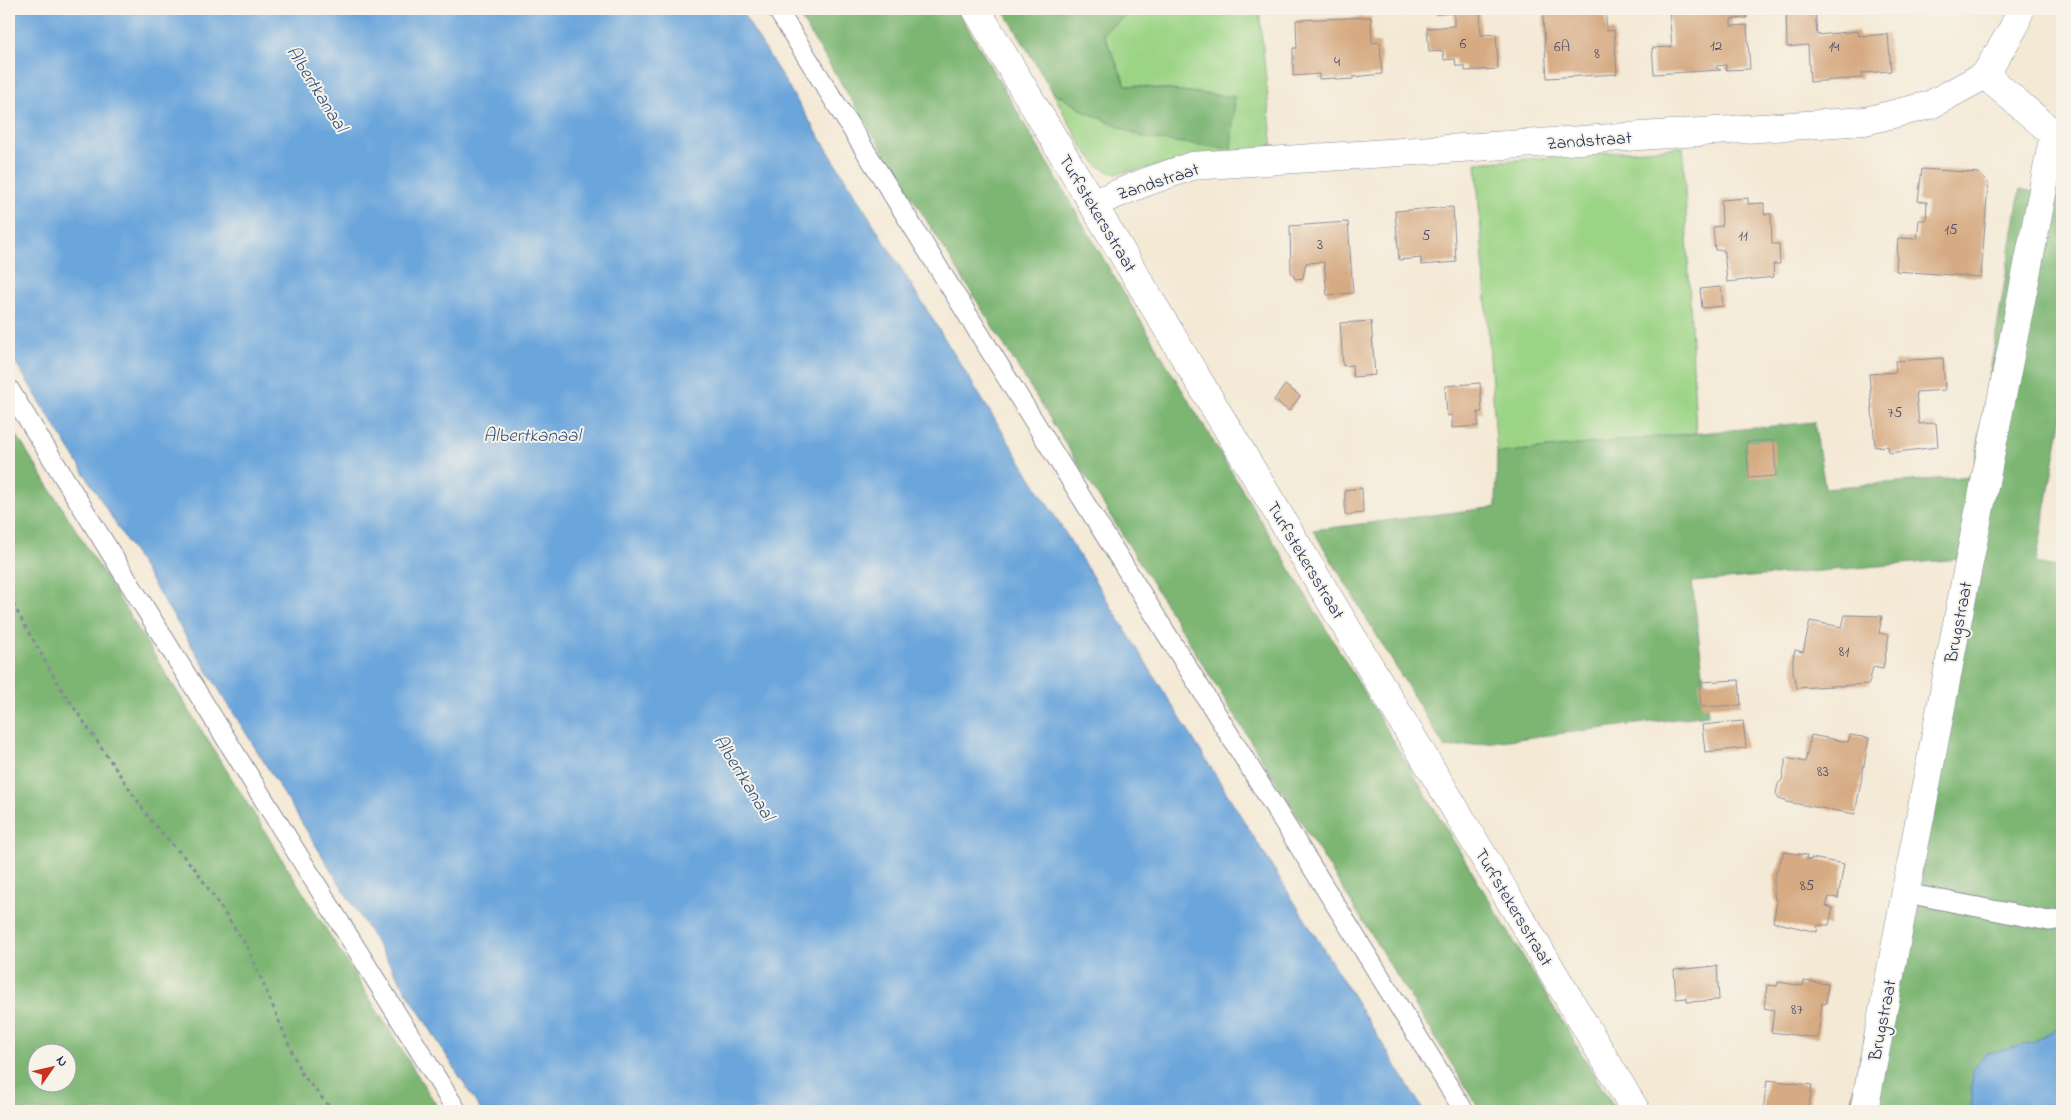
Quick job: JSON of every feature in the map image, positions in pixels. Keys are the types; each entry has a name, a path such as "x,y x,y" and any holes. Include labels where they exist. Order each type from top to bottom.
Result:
{"street":[{"name":"Turfstekersstraat","path":"976,9 1636,1111"},
{"path":"2020,9 2014,27 1985,76 2058,134"},
{"name":"Zandstraat","path":"1092,204 1192,166 1865,121 1930,105 1985,76"},
{"name":"Brugstraat","path":"1864,1111 2058,134"}],"lane":[{"path":"777,9 1464,1111"},
{"path":"9,389 457,1111"},
{"path":"1906,893 2049,921 2062,919"}],"path":[{"path":"9,597 58,684 152,822 196,870 249,950 301,1072 333,1111"}],"green space":[{"path":"795,9 957,9 1110,270 1616,1111 1481,1111"},
{"path":"1003,9 1133,9 1103,33 1126,85 1235,97 1231,149 1144,138 1086,112 1052,91"},
{"path":"1133,9 1259,9 1273,150 1210,157 1115,174 1098,166 1083,148 1052,91 1086,112 1144,138 1235,97 1126,85 1103,33"},
{"path":"1683,147 1696,433 1497,453 1476,163"},
{"path":"2020,189 2062,198 2062,416 2036,563 2062,568 2062,1111 1849,1111 1934,720 1960,559 1692,582 1708,715 1445,748 1313,530 1496,507 1497,453 1814,422 1825,488 1973,476"},
{"path":"9,423 440,1111 9,1111"}],"water":[{"name":"Albertkanaal","path":"9,9 740,9 1424,1111 481,1111 9,352"},
{"path":"2062,1026 2062,1111 1970,1111 1973,1069 1985,1054 2032,1043"}],"building":[{"path":"1436,9 1490,9 1480,11 1481,35 1496,34 1498,69 1465,71 1465,66 1456,66 1455,59 1444,60 1443,51 1429,52 1427,28 1454,26 1454,13 1436,14"},
{"path":"1546,9 1605,9 1607,31 1614,30 1617,74 1547,78 1543,16 1546,15"},
{"path":"1669,9 1746,9 1747,18 1731,19 1731,26 1747,25 1750,69 1726,70 1726,65 1716,66 1716,68 1721,70 1654,74 1652,48 1672,47"},
{"path":"1786,9 1815,9 1817,35 1858,31 1859,36 1888,34 1891,71 1862,73 1862,78 1810,82 1808,45 1787,47"},
{"path":"1371,17 1372,43 1380,42 1382,74 1336,80 1336,78 1319,79 1319,74 1293,76 1293,48 1297,48 1296,20"},
{"path":"1922,169 1979,173 1988,183 1981,277 1896,271 1898,238 1917,239 1919,220 1926,220 1927,202 1918,201"},
{"path":"1748,198 1748,204 1764,203 1764,214 1771,214 1772,244 1779,244 1780,264 1773,264 1774,277 1727,282 1724,250 1715,250 1713,227 1722,226 1721,200"},
{"path":"1453,207 1456,262 1421,265 1421,258 1399,260 1395,211"},
{"path":"1348,222 1353,293 1327,295 1324,262 1306,263 1303,278 1295,279 1291,272 1290,226"},
{"path":"1721,287 1723,306 1702,308 1700,289"},
{"path":"1371,321 1375,375 1353,377 1352,365 1343,366 1340,323"},
{"path":"1943,358 1945,390 1916,392 1919,424 1936,423 1938,447 1889,453 1888,446 1875,447 1869,374 1896,372 1895,361"},
{"path":"1480,383 1482,412 1478,412 1478,426 1452,428 1452,415 1447,416 1445,386"},
{"path":"1285,385 1300,396 1289,411 1274,400"},
{"path":"1774,440 1776,476 1749,478 1746,442"},
{"path":"1362,488 1363,513 1345,515 1345,490"},
{"path":"1845,615 1882,616 1879,633 1889,635 1883,669 1873,667 1869,684 1797,688 1793,672 1793,657 1795,650 1803,652 1810,621 1842,627"},
{"path":"1739,680 1741,705 1701,707 1699,682"},
{"path":"1743,721 1746,748 1705,752 1702,725"},
{"path":"1811,735 1848,742 1850,735 1869,738 1855,814 1786,802 1786,800 1779,799 1776,794 1778,784 1782,780 1786,758 1805,762"},
{"path":"1784,852 1807,855 1806,859 1811,860 1811,858 1844,864 1838,898 1829,897 1826,906 1833,908 1829,925 1818,925 1817,932 1773,922 1777,901 1775,900 1774,892 1774,877"},
{"path":"1717,966 1719,1000 1687,1002 1687,998 1676,999 1674,970"},
{"path":"1804,981 1828,984 1826,1004 1822,1003 1818,1038 1771,1032 1774,1010 1764,1008 1767,985 1777,986 1778,982 1803,986"},
{"path":"1767,1080 1812,1085 1808,1111 1763,1111"}]}
